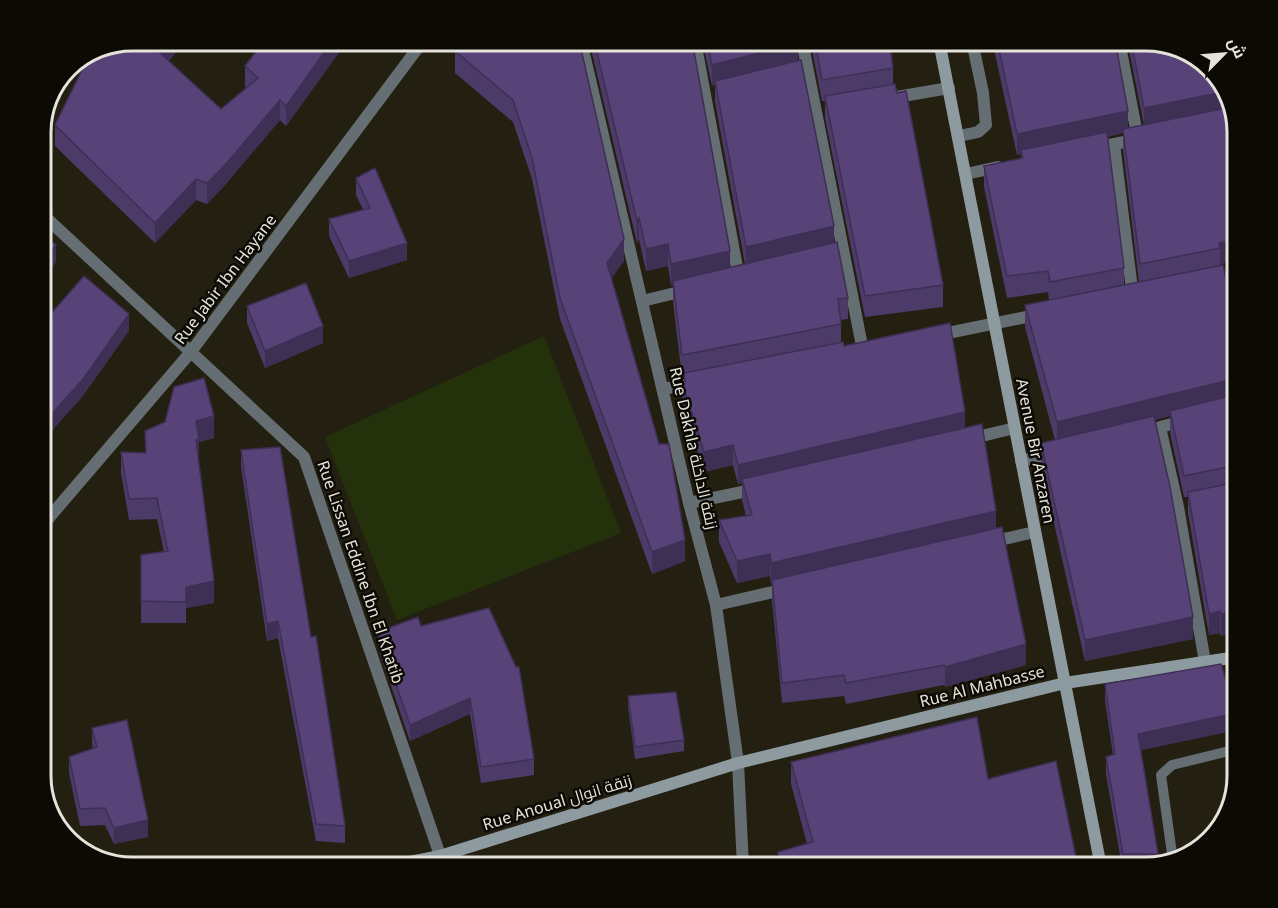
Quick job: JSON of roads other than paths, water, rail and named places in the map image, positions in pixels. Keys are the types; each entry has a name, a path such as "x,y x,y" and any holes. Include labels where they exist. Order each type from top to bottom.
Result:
{"street":[{"name":"Rue Jabir Ibn Hayane","path":"51,515 190,353 415,51"},
{"name":"Rue Dakhla زنقة الداخلة","path":"584,51 689,503 716,605 738,763 743,857"},
{"path":"698,51 712,95 739,278"},
{"path":"802,51 802,72 821,110 838,256 863,351"},
{"name":"Avenue Bir Anzaren","path":"941,51 1099,857"},
{"path":"958,136 978,132 986,126 983,93 974,51"},
{"path":"1080,151 1144,138 1122,51"},
{"path":"882,100 949,88"},
{"path":"1114,144 1133,297"},
{"path":"966,174 1011,165"},
{"name":"Rue Lissan Eddine Ibn El Khatib","path":"51,224 92,269 190,353 304,457 440,857"},
{"path":"1201,283 1227,281"},
{"path":"642,301 696,288"},
{"path":"929,337 1052,312"},
{"path":"663,389 708,380"},
{"path":"1193,419 1155,429 1183,506 1205,662"},
{"path":"959,441 1015,428"},
{"path":"1021,461 1068,450"},
{"path":"689,503 770,487"},
{"path":"978,545 1035,532"},
{"path":"716,605 796,587"},
{"name":"Rue Al Mahbasse","path":"738,763 1065,683 1227,659"},
{"name":"Rue Anoual زنقة انوال","path":"457,857 738,763"}],"lane":[{"path":"1172,852 1161,775 1172,765 1227,752"}]}
